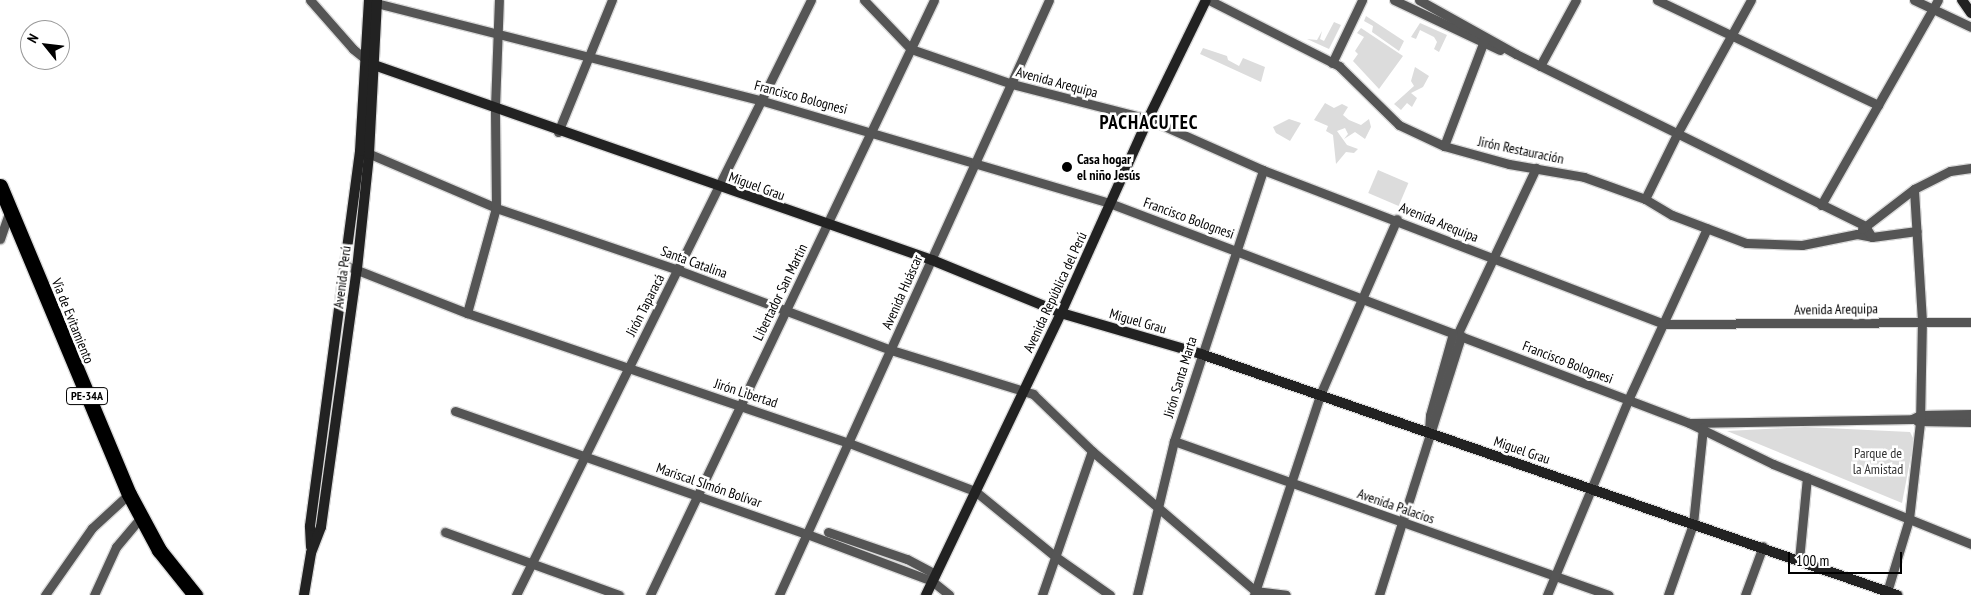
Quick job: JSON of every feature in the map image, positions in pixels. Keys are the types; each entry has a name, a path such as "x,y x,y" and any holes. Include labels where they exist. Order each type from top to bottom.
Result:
{"highway":[{"name":"Vía de Evitamiento","path":"0,186 129,494 159,550 195,595"}],"street":[{"path":"310,0 370,62"},
{"path":"467,312 496,208 496,35 499,0"},
{"path":"558,132 612,0"},
{"name":"Jirón Taparacá","path":"516,595 763,101 811,0"},
{"path":"864,0 911,50"},
{"name":"Libertador San Martin","path":"650,595 934,0"},
{"name":"Avenida Huáscar","path":"779,595 1049,0"},
{"name":"Jirón Restauración","path":"1208,0 1332,63 1399,125 1444,146 1536,168 1584,177 1645,199 1672,215 1746,243 1802,245 1857,234 1872,237 1917,232"},
{"name":"Avenida República del Perú","path":"926,595 1112,204 1148,119 1208,0"},
{"path":"1332,63 1362,0"},
{"path":"1394,0 1485,39 1678,132 1865,226 1872,237"},
{"path":"1419,0 1485,39"},
{"path":"1540,66 1576,0"},
{"path":"1657,0 1878,105"},
{"path":"1645,199 1678,132 1751,0"},
{"path":"1914,0 1971,27"},
{"path":"1821,205 1938,0"},
{"path":"1962,0 1971,13"},
{"name":"Avenida Perú","path":"304,595 312,553 321,527 357,269 373,1"},
{"name":"Francisco Bolognesi","path":"373,1 496,35 763,101 872,131 1112,204 1236,249 1362,300 1703,427 1807,477 1971,544"},
{"path":"1444,146 1485,39"},
{"name":"Avenida Arequipa","path":"911,50 1012,84 1148,119 1263,170 1397,219 1494,259 1664,324 1971,322"},
{"name":"Miguel Grau","path":"370,62 558,132 720,187 827,226 932,260 1061,313 1201,354 1693,524 1763,546 1887,593"},
{"name":"Avenida Perú","path":"312,553 310,526 364,152"},
{"name":"Santa Catalina","path":"364,152 496,208 678,270 891,350 1033,394 1092,452 1256,594"},
{"path":"1379,595 1429,432 1430,415 1457,334 1536,168"},
{"path":"1857,234 1914,189 1950,172 1971,168"},
{"name":"Jirón Santa Marta","path":"1137,595 1174,441 1263,170"},
{"path":"1887,593 1909,519 1917,419 1922,321 1914,189"},
{"path":"0,239 10,210"},
{"path":"1286,595 1256,594 1288,484 1320,395 1397,219"},
{"path":"1547,595 1590,487 1707,228"},
{"name":"Jirón Libertad","path":"347,266 628,370 849,443 975,491 1056,557 1110,595"},
{"name":"Mariscal SImón Bolívar","path":"455,411 934,578 949,595"},
{"path":"1668,595 1693,524 1703,427 1917,419 1971,414"},
{"path":"1917,419 1971,422"},
{"name":"Avenida Palacios","path":"1174,441 1288,484 1609,595"},
{"path":"1042,595 1092,452"},
{"path":"1799,560 1807,477"},
{"path":"45,595 92,528 129,494"},
{"path":"94,595 116,547 141,517"},
{"path":"445,532 619,595"},
{"path":"828,532 907,559 934,578"},
{"path":"1746,595 1763,546"}],"green space":[{"path":"1366,16 1404,41 1399,51 1372,32 1373,26 1364,21"},
{"path":"1334,22 1341,25 1329,49 1307,39 1317,40 1322,31 1320,39 1324,41"},
{"path":"1420,23 1447,35 1439,52 1434,49 1437,42 1434,37 1420,30 1416,39 1411,37"},
{"path":"1361,28 1403,56 1379,89 1353,61 1358,54 1355,51 1364,37 1357,33"},
{"path":"1203,48 1227,56 1228,60 1239,66 1243,58 1265,67 1261,82 1200,54"},
{"path":"1415,67 1429,76 1423,87 1411,93 1417,98 1412,107 1407,103 1401,110 1394,104 1414,86 1411,81"},
{"path":"1325,103 1334,108 1342,104 1348,107 1343,115 1361,125 1369,119 1371,127 1365,139 1355,132 1344,139 1348,134 1345,128 1337,131 1347,145 1358,149 1354,153 1346,152 1336,164 1333,135 1326,131 1328,126 1314,120"},
{"path":"1289,119 1301,123 1290,141 1276,133 1273,127"},
{"path":"1378,170 1408,183 1399,206 1368,193"},
{"name":"Parque de la Amistad","path":"1805,427 1910,432 1914,440 1902,503 1727,431"}],"place":[{"name":"Casa hogar el niño Jesús","path":"1067,167"}],"district":[{"name":"PACHACUTEC","path":"1149,123"}]}
